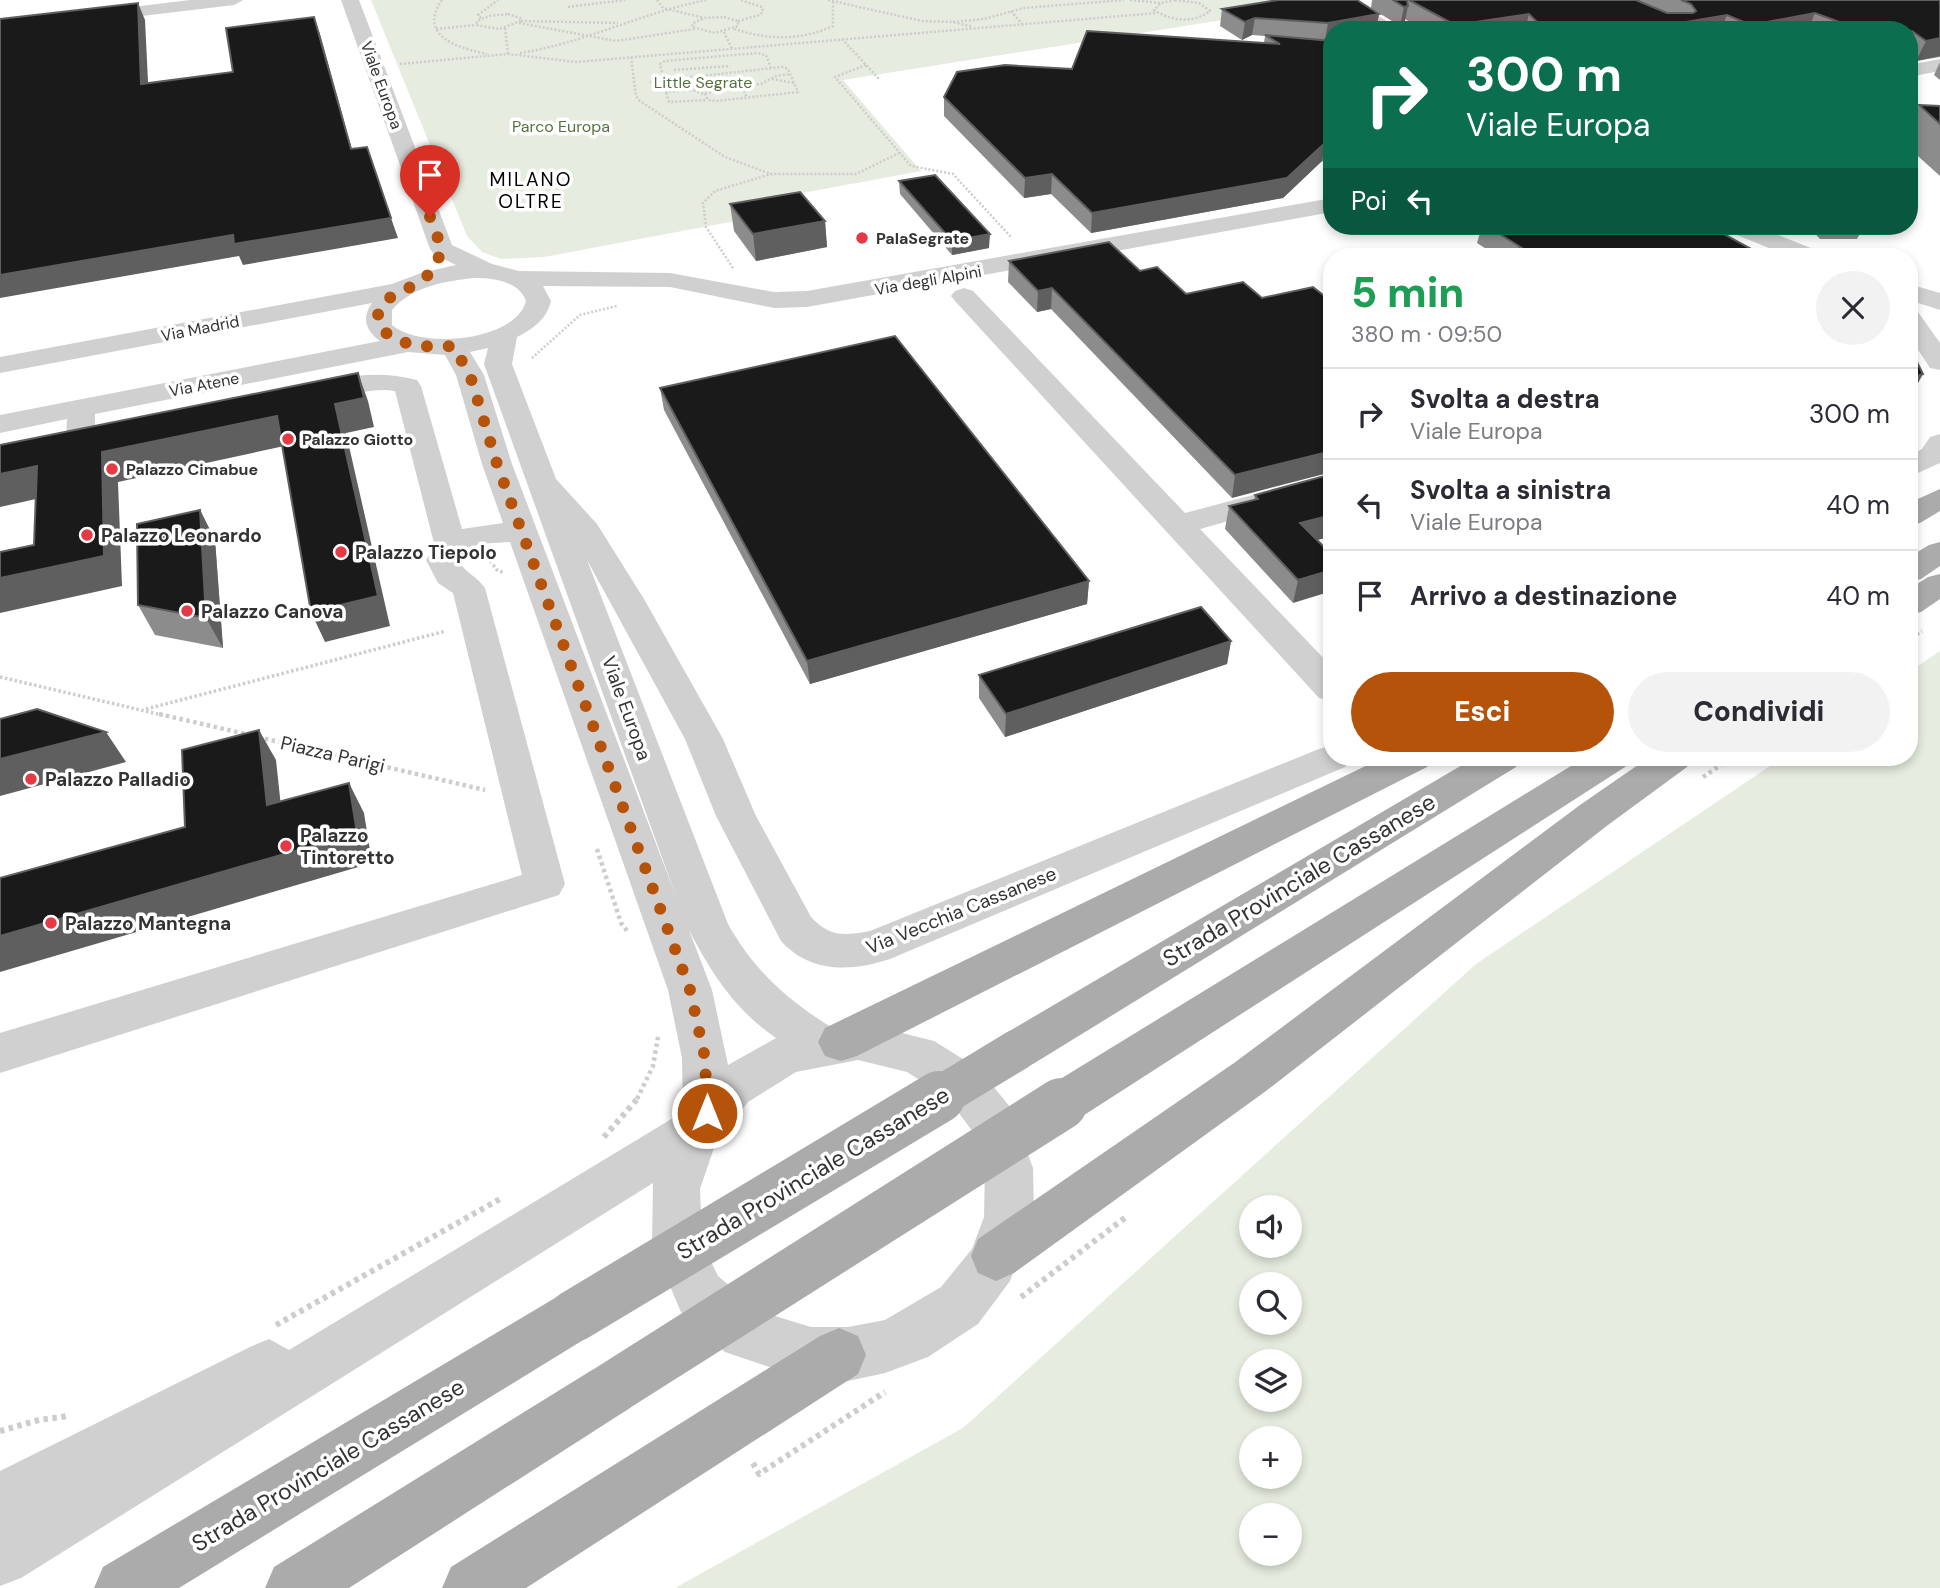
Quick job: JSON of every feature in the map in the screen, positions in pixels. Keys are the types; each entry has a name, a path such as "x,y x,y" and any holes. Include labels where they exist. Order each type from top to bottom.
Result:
{"main road":[{"path":"1918,511 1940,498"},
{"path":"1918,529 1940,531"},
{"path":"1918,566 1940,552"},
{"path":"1918,598 1940,584"},
{"path":"831,1043 1398,766"},
{"name":"Strada Provinciale Cassanese","path":"124,1588 1490,766"},
{"path":"295,1588 1599,766"},
{"path":"996,1256 1250,1077 1594,815 1663,766"},
{"path":"472,1588 839,1355"}],"street":[{"path":"0,29 234,0"},
{"name":"Viale Europa","path":"350,0 442,249"},
{"path":"1335,7 1358,10 1377,21"},
{"path":"1918,69 1940,65"},
{"name":"Via degli Alpini","path":"521,278 670,280 774,300 807,299 1323,207"},
{"path":"1757,235 1790,248"},
{"path":"442,249 488,271 521,278 536,289 539,304 528,320 505,334 453,346 408,344 387,334 378,320 383,305 437,264 442,249"},
{"path":"412,285 455,273 488,271"},
{"name":"Via Madrid","path":"0,365 297,310 412,285"},
{"path":"1918,288 1940,286"},
{"path":"1918,293 1940,302"},
{"path":"964,296 1323,680"},
{"path":"297,310 318,311 335,317 345,329 342,340 332,352 300,365 302,370 311,376 309,386 288,398 372,381 392,380 407,386 451,546"},
{"path":"1918,330 1940,362"},
{"name":"Viale Europa","path":"505,334 498,364 718,946 741,983 783,1021 831,1043"},
{"name":"Via Atene","path":"0,424 408,344"},
{"name":"Viale Europa","path":"453,346 470,375 522,533 690,990 705,1058 700,1122"},
{"path":"81,408 81,440 148,426"},
{"path":"1918,463 1933,455 1940,443"},
{"name":"Via Vecchia Cassanese","path":"544,484 586,531 627,598 704,739 736,816 796,929 804,939 827,951 842,953 875,947 1323,762"},
{"path":"1178,525 1323,485"},
{"path":"0,1053 545,884 468,588 450,576 442,560 451,546 471,536 486,533 522,533"},
{"path":"874,1042 920,1054 960,1079 982,1101 1004,1142 1012,1190 1007,1223 996,1256 965,1299 921,1332 867,1352 839,1355 788,1350 742,1331 706,1300 693,1281 676,1240 673,1217 678,1173 700,1122 728,1089 762,1065 781,1056 831,1043 874,1042"},
{"path":"0,1501 509,1220 700,1122"},
{"path":"0,1557 509,1220"}],"path":[{"path":"443,0 433,13 433,25 454,45 469,51 576,62 1157,13 1188,19 1208,14 1209,8 1201,1 1175,0 1161,3 1130,0"},
{"path":"481,18 478,15 498,0"},
{"path":"568,7 625,0"},
{"path":"657,0 663,8 705,18 724,17 738,21 760,15 763,11 762,6 740,0"},
{"path":"374,66 552,49 663,8 707,0"},
{"path":"828,0 922,21 953,22 984,19 1012,11 1124,0"},
{"path":"1089,3 1098,0"},
{"path":"734,29 752,36 782,38 824,31 833,26 833,1"},
{"path":"1157,13 1154,8 1161,3"},
{"path":"1012,11 1023,24"},
{"path":"476,24 481,18 508,14 520,18 520,22"},
{"path":"695,30 693,23 705,18"},
{"path":"520,22 591,36 628,40 695,30 724,32 738,26 738,21"},
{"path":"436,29 476,24 486,29 505,28 520,22 622,23"},
{"path":"953,22 977,28"},
{"path":"505,28 508,54"},
{"path":"724,32 732,49"},
{"path":"842,39 879,79"},
{"path":"662,74 660,65 665,61 679,59 684,62 762,53 766,55 771,68"},
{"path":"631,57 636,96 647,107 725,157 772,174"},
{"path":"866,65 835,77 911,166 953,174 1034,260"},
{"path":"674,70 730,66"},
{"path":"699,68 703,85"},
{"path":"664,85 666,100 671,103 707,100 716,102 798,92 786,68 674,79 664,85 651,82 662,74 674,79"},
{"path":"665,92 693,90 703,85 717,88 761,84 790,74"},
{"path":"719,76 738,80 747,99"},
{"path":"771,79 794,83"},
{"path":"693,90 705,94 717,88"},
{"path":"705,94 707,100"},
{"path":"738,276 706,227 703,203 715,191 772,174 856,174 899,153"},
{"path":"486,533 484,548 488,558 495,568 509,578"},
{"name":"Piazza Parigi","path":"142,709 477,623"},
{"name":"Piazza Parigi","path":"0,677 523,799"},
{"path":"595,844 621,923 629,934"},
{"path":"599,1142 626,1115 646,1085 657,1054 658,1032"},
{"path":"265,1331 509,1220"},
{"path":"0,1431 38,1420 74,1415"}],"green space":[{"name":"Parco Europa","path":"371,0 1318,0 1324,4 843,80 921,171 738,205 746,219 544,257 501,259 482,252 467,236"},
{"path":"1940,651 1940,1588 675,1588 963,1428 1476,964 1770,766 1918,766 1918,666"}],"building":[{"path":"1278,0 1357,0 1379,14 1323,23 1255,18 1245,22 1222,9"},
{"path":"1393,0 1407,0 1408,6 1404,7"},
{"path":"1409,0 1636,0 1667,13 1693,13 1696,11 1691,4 1681,0 1940,0 1940,38 1926,41 1918,35 1918,21 1837,21 1815,13 1772,21 1741,21 1727,15 1692,21 1536,21 1529,14 1482,21 1448,21"},
{"path":"138,3 141,84 233,72 226,28 314,17 351,149 367,147 391,218 234,244 233,235 0,275 0,19"},
{"path":"1087,31 1280,44 1265,35 1323,40 1323,145 1287,178 1092,213 1052,174 1025,178 944,97 957,72 1005,65 1072,69"},
{"path":"1919,105 1940,106 1940,124"},
{"path":"935,175 990,234 952,241 899,181"},
{"path":"800,192 825,221 753,234 730,204"},
{"path":"1501,235 1726,235 1749,248 1522,248"},
{"path":"1109,242 1140,271 1157,267 1186,294 1243,282 1262,298 1313,287 1323,295 1323,453 1235,475 1052,288 1038,291 1009,261"},
{"path":"895,336 1089,581 807,661 660,388"},
{"path":"358,373 364,398 335,404 378,596 311,612 277,416 102,452 104,556 0,578 0,552 34,545 37,466 0,474 0,445"},
{"path":"1323,476 1323,517 1300,523 1323,546 1323,573 1298,580 1229,506 1258,499 1255,495"},
{"path":"200,510 206,618 138,605 137,524"},
{"path":"1201,607 1231,641 1006,714 979,675"},
{"path":"37,709 106,732 0,759 0,719"},
{"path":"259,730 267,805 349,783 357,833 0,936 0,878 185,827 182,750"}],"place":[{"name":"PalaSegrate","path":"862,238"},
{"name":"Palazzo Giotto","path":"288,439"},
{"name":"Palazzo Cimabue","path":"112,469"},
{"name":"Palazzo Leonardo","path":"87,535"},
{"name":"Palazzo Tiepolo","path":"341,552"},
{"name":"Palazzo Canova","path":"187,611"},
{"name":"Palazzo Palladio","path":"31,779"},
{"name":"Palazzo Tintoretto","path":"286,846"},
{"name":"Palazzo Mantegna","path":"51,923"}],"district":[{"name":"MILANO OLTRE","path":"531,190"}],"route":[{"path":"430,217 442,249 437,264 423,280 401,290 383,305 378,315 379,325 393,338 408,344 453,346 470,375 497,464 690,990 705,1058 707,1113"}],"park label":[{"name":"Little Segrate","path":"703,82"}]}
